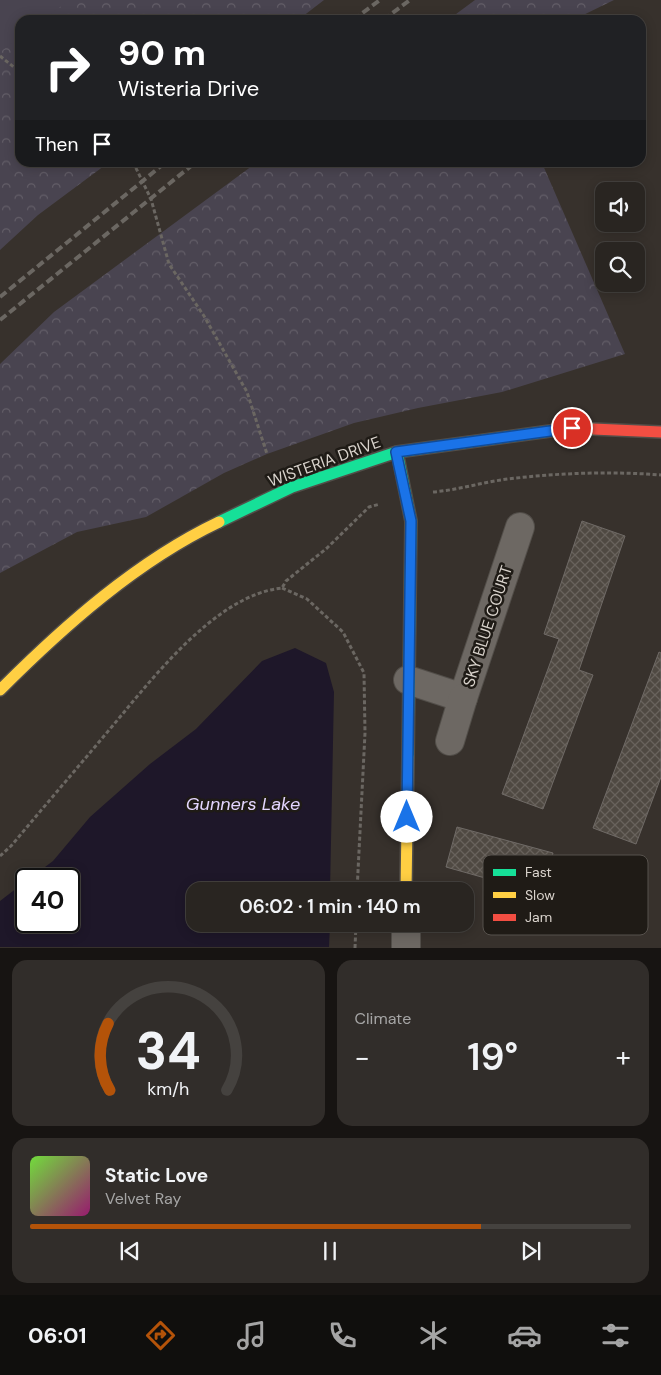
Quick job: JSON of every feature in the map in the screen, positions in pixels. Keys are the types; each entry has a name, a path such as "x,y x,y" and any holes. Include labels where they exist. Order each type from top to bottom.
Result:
{"street":[{"name":"WISTERIA DRIVE","path":"0,690 44,646 129,577 190,536 292,487 396,452 572,428 661,432"},
{"path":"396,452 411,521 406,882"},
{"name":"SKY BLUE COURT","path":"408,680 463,698 520,527"},
{"path":"450,741 463,698"},
{"path":"406,932 406,948"}],"path":[{"path":"0,56 15,68"},
{"path":"136,167 152,199 169,264 204,316 246,392 268,454"},
{"path":"282,588 286,581 327,548 370,507 425,493 453,491 506,479 566,474 634,473 661,475"},
{"path":"0,856 151,682 193,637 224,612 250,597 268,590 282,588 307,599 343,632 364,673 365,733 358,882"},
{"path":"355,948 356,932"}],"green space":[{"path":"0,0 69,0 50,15 15,15 15,41 0,52"},
{"path":"41,0 324,0 304,15 22,15"},
{"path":"475,0 614,0 583,15 455,15"},
{"path":"15,20 15,167 103,167 38,215 0,250 0,32"},
{"path":"251,167 544,167 595,285 595,292 598,292 625,354 502,392 418,408 354,423 267,454 224,473 146,517 77,532 0,573 0,364 54,312"}],"water":[{"name":"Gunners Lake","path":"295,648 326,663 334,692 330,882 186,882 186,932 330,932 329,947 0,947 0,901 15,889 15,933 80,933 80,868 44,868 53,861 90,817 150,764 196,729 262,661"}],"building":[{"path":"582,521 625,536 579,670 593,675 543,809 502,794 559,639 544,634"},
{"path":"659,652 661,653 661,777 636,844 593,828"},
{"path":"457,827 553,853 552,855 483,855 483,877 446,867"}],"railway":[{"path":"360,15 380,0"},
{"path":"390,15 410,0"},
{"path":"0,297 160,167"},
{"path":"0,320 190,167"}],"traffic: fast":[{"path":"219,522 292,487 397,452 572,428 593,429"},
{"path":"397,452 411,521 408,757"}],"traffic: slow":[{"path":"0,690 76,619 131,575 159,556 219,522"},
{"path":"406,882 408,757"}],"traffic: jam":[{"path":"593,429 661,432"}],"route":[{"path":"407,817 411,521 396,452 572,428"}]}
